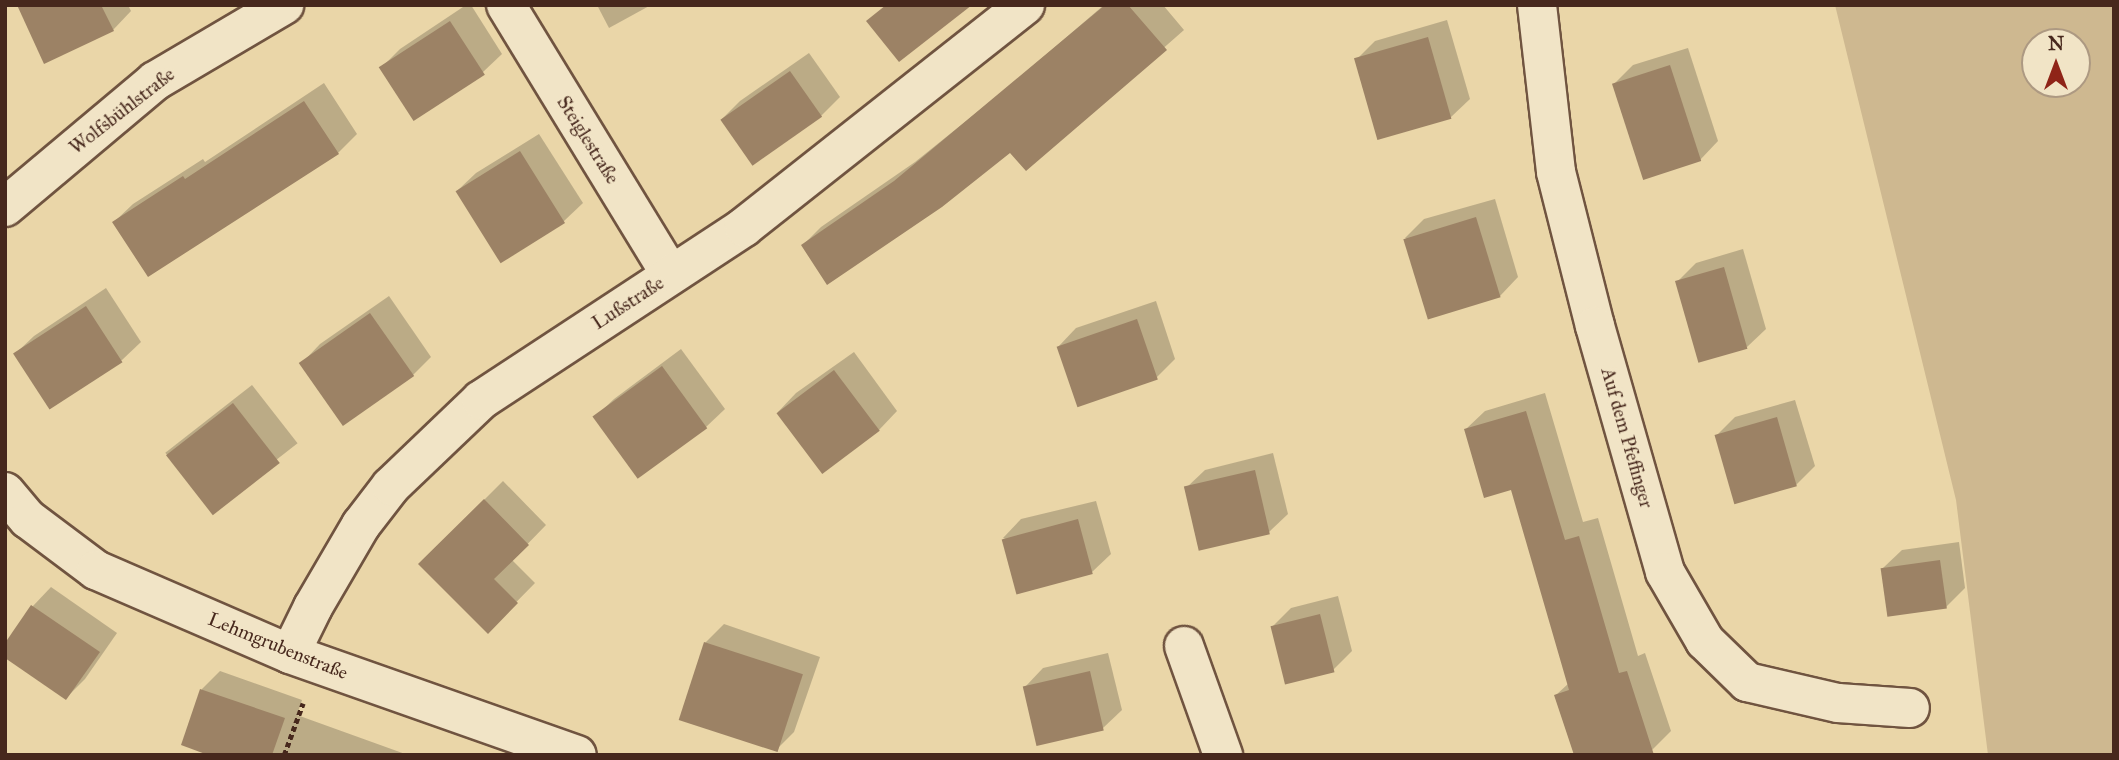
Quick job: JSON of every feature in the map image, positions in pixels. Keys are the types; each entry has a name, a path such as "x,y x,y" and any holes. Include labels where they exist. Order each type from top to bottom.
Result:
{"street":[{"name":"Wolfsbühlstraße","path":"5,207 155,80 284,5"},
{"name":"Steiglestraße","path":"506,5 671,275"},
{"name":"Lußstraße","path":"304,659 313,607 361,525 391,486 481,400 744,227 1025,5"},
{"name":"Auf dem Pfeffinger","path":"1537,5 1556,172 1595,327 1665,572 1705,641 1747,682 1838,703 1910,708"},
{"name":"Lehmgrubenstraße","path":"5,492 28,519 96,570 304,659 577,755"},
{"path":"1184,646 1223,755"}],"path":[{"path":"284,755 304,659"}],"shaded area":[{"path":"1835,5 2114,5 2114,755 1988,755 1956,500"}],"building":[{"path":"17,5 101,5 114,31 44,64"},
{"path":"886,5 972,5 899,62 866,21"},
{"path":"1105,5 1128,5 1167,50 1026,171 1010,153 942,207 827,285 801,245 894,181"},
{"path":"450,21 485,75 414,121 379,67"},
{"path":"1428,37 1451,119 1377,140 1354,58"},
{"path":"1670,65 1701,161 1643,180 1612,84"},
{"path":"790,71 822,117 752,166 720,120"},
{"path":"304,101 339,154 148,277 112,222 183,176 185,179"},
{"path":"520,151 565,223 501,263 456,191"},
{"path":"1476,217 1501,297 1428,320 1403,239"},
{"path":"1724,267 1747,349 1698,363 1675,281"},
{"path":"86,306 122,362 50,410 13,353"},
{"path":"370,313 414,376 343,426 299,363"},
{"path":"1137,319 1158,380 1077,407 1057,347"},
{"path":"662,366 707,428 638,479 592,417"},
{"path":"834,370 880,431 822,474 776,413"},
{"path":"233,403 280,463 213,515 166,455"},
{"path":"1526,411 1565,540 1579,536 1619,673 1627,671 1654,755 1574,755 1554,695 1569,690 1511,490 1484,498 1464,429"},
{"path":"1777,417 1797,486 1734,504 1715,435"},
{"path":"1255,470 1270,534 1199,551 1184,486"},
{"path":"484,499 529,545 494,579 518,603 488,634 418,564"},
{"path":"1078,519 1093,574 1016,595 1002,539"},
{"path":"1940,560 1947,609 1887,617 1881,568"},
{"path":"31,605 100,652 66,700 5,658 5,643"},
{"path":"1320,614 1335,672 1285,685 1271,626"},
{"path":"704,642 803,674 778,752 679,720"},
{"path":"1090,671 1104,730 1036,746 1023,687"},
{"path":"200,689 285,718 272,755 208,755 181,745"}]}
